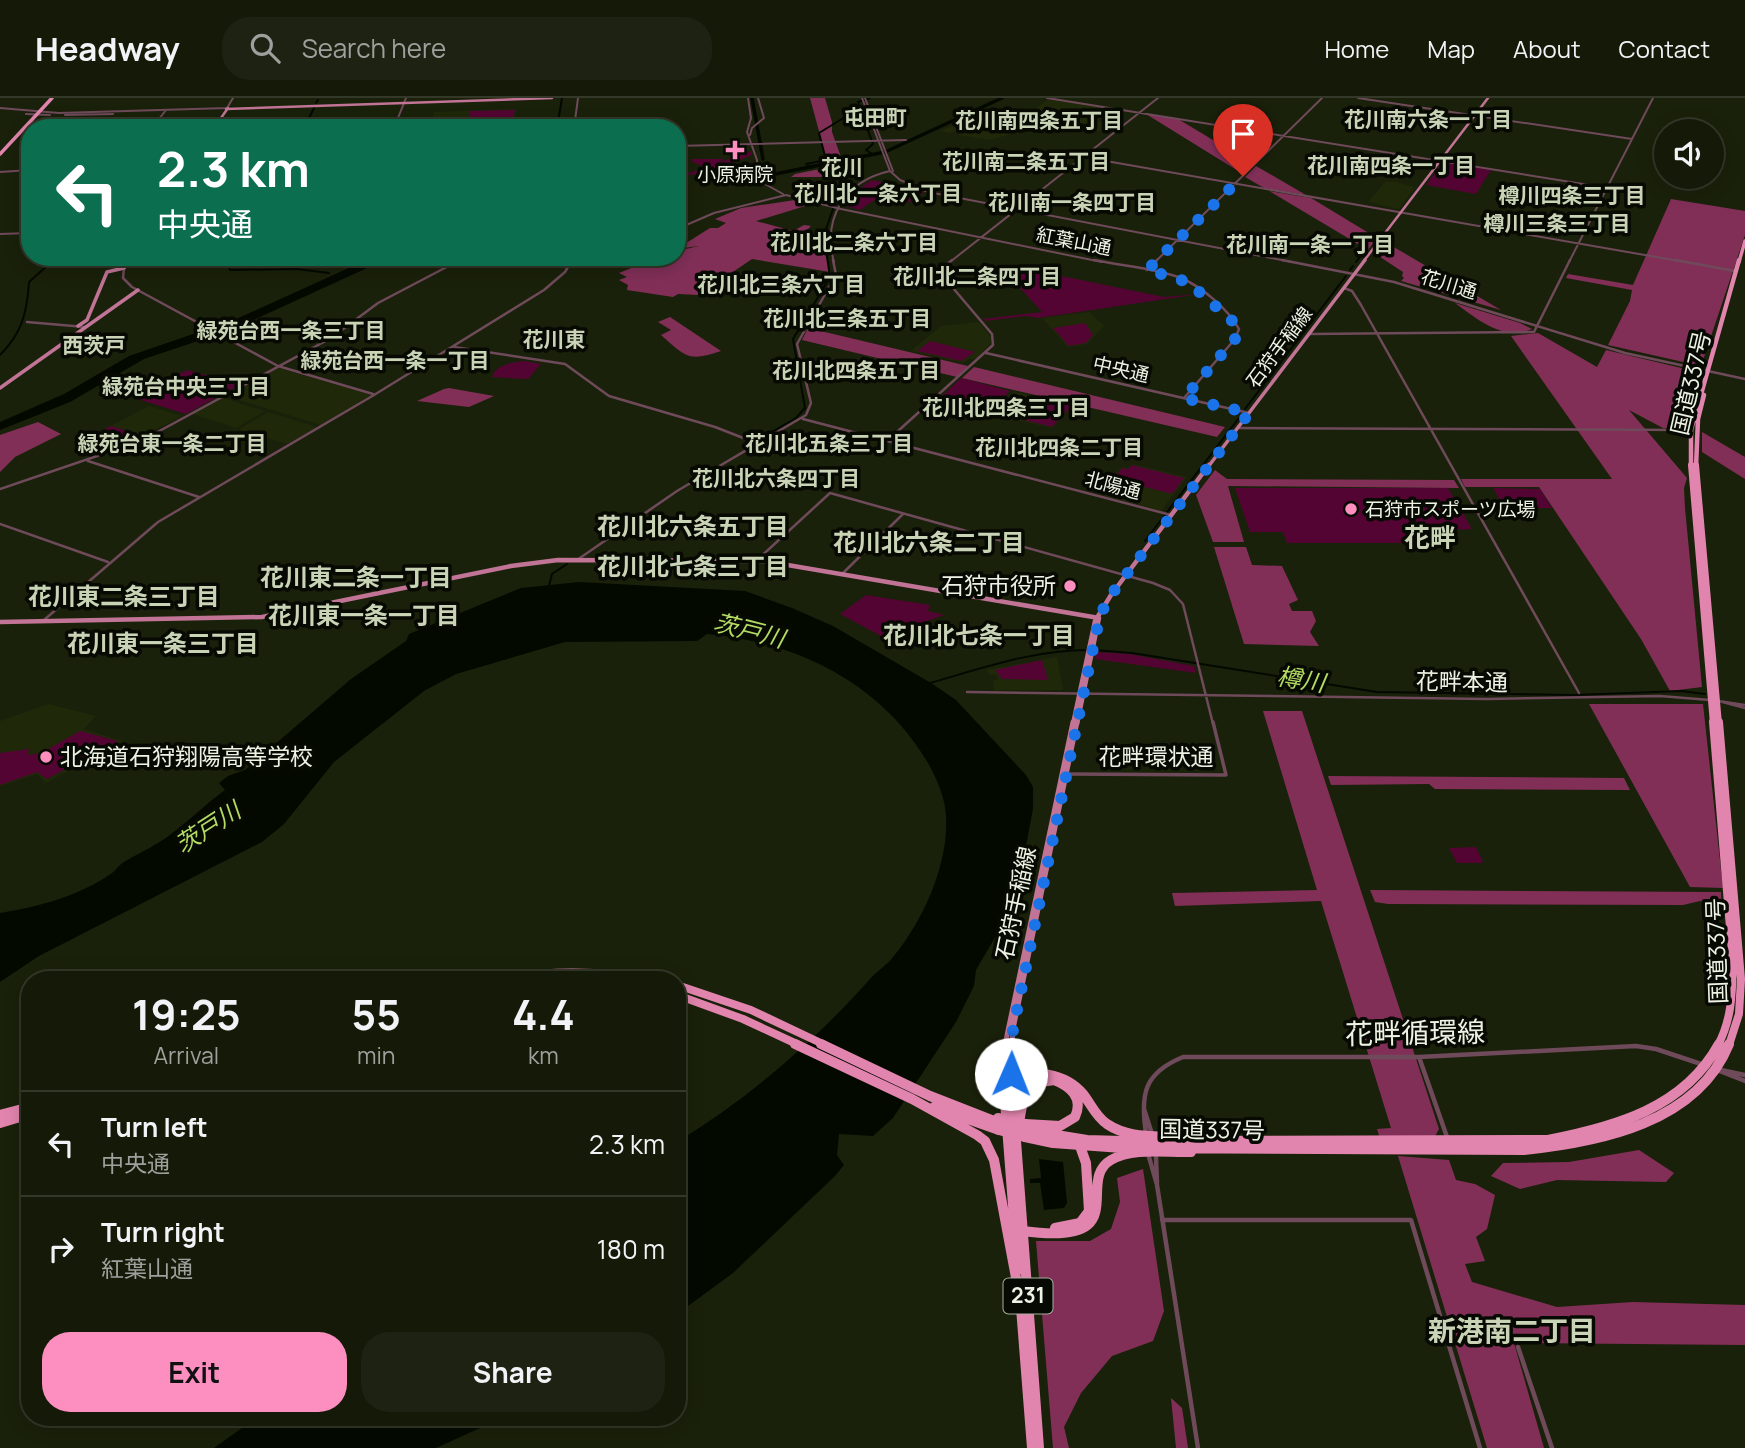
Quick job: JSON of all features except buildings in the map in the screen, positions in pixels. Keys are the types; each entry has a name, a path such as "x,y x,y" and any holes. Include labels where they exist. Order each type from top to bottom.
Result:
{"highway":[{"path":"32,119 50,98"},
{"path":"0,152 21,130"},
{"name":"国道337号","path":"1450,1146 1548,1140 1611,1128 1670,1100 1691,1084 1706,1066 1722,1038 1732,1000 1732,964 1694,430 1745,241"},
{"name":"国道337号","path":"1709,371 1745,254"},
{"name":"国道337号","path":"913,1096 999,1124 1080,1146 1552,1147 1616,1135 1674,1107 1696,1090 1715,1069 1730,1044 1737,1024 1740,978 1714,700"},
{"path":"553,971 588,971"},
{"name":"231","path":"686,988 751,1010 794,1031 913,1096 985,1141 994,1160 1015,1231"},
{"name":"231","path":"686,998 743,1019 913,1096"},
{"path":"1009,1075 1048,1074 1072,1082 1097,1115 1106,1124 1121,1131 1242,1146"},
{"path":"1009,1075 1055,1080 1070,1087 1080,1103 1075,1117 1060,1126 1025,1130"},
{"name":"231","path":"1009,1075 1017,1145"},
{"name":"231","path":"1009,1075 1015,1231 1032,1448"},
{"name":"231","path":"1039,1448 1015,1231 1017,1145 1022,1095 1032,1084 1055,1080"},
{"name":"国道337号","path":"913,1096 971,1112 999,1124"},
{"path":"0,1115 21,1113"},
{"path":"0,1124 21,1115"},
{"name":"国道337号","path":"1025,1130 1087,1140 1242,1146"},
{"path":"1015,1231 1070,1227 1086,1217 1090,1204 1084,1153 1080,1146"},
{"path":"1015,1231 1072,1232 1090,1225 1096,1218 1099,1207 1097,1178 1101,1167 1110,1160 1125,1156 1242,1146"}],"main road":[{"path":"227,108 525,98"},
{"path":"227,108 552,98"},
{"name":"石狩手稲線","path":"1009,1075 1007,1031 1080,693 1099,618 1111,595 1168,515 1238,428 1488,98"},
{"path":"220,119 227,108"},
{"path":"78,326 87,320 107,272 124,268"},
{"path":"0,388 138,290"},
{"path":"0,622 262,617 511,566 577,559 756,561 1099,618"}],"street":[{"path":"0,109 38,113 166,111 227,108 233,98"},
{"path":"576,119 578,98"},
{"path":"748,98 751,118 747,132 753,144 757,174 763,182 786,195"},
{"path":"750,135 754,126 764,116 758,98"},
{"path":"1048,98 1608,188"},
{"path":"887,441 993,345 992,334 948,282 942,271 947,263 1158,98"},
{"path":"1147,270 1322,98"},
{"path":"1358,98 1632,139"},
{"path":"1309,334 1534,332 1653,98"},
{"path":"577,559 677,491 801,419 809,411 811,403 797,344 836,275 828,240 837,208 846,195 877,174 891,171 864,99"},
{"path":"398,119 405,101"},
{"path":"160,119 166,111"},
{"path":"686,146 906,140"},
{"path":"1083,157 1735,271"},
{"path":"0,172 21,171"},
{"name":"花川通","path":"891,171 900,180 928,192 1354,274 1425,291 1636,356 1745,378"},
{"name":"紅葉山通","path":"686,225 714,213 786,195 837,208 1147,270 1188,282 1238,326 1235,339 1184,398"},
{"path":"0,234 21,233"},
{"path":"0,489 141,441 341,331 378,303 446,266"},
{"path":"44,620 153,525 453,347 544,290 568,266"},
{"path":"124,268 125,281 138,290 278,366 374,395"},
{"path":"1344,288 1352,291 1579,693"},
{"path":"27,321 85,327"},
{"path":"453,347 565,364 577,369 598,390 609,396 755,442"},
{"name":"中央通","path":"986,353 1249,413"},
{"name":"北陽通","path":"801,419 1168,515"},
{"path":"1238,428 1694,430"},
{"path":"88,461 199,497"},
{"path":"756,561 830,494 1126,576"},
{"path":"842,574 903,514"},
{"path":"0,524 108,562"},
{"name":"花畔環状通","path":"1064,774 1226,775 1180,600 1163,586 1126,576"},
{"name":"花畔本通","path":"967,692 1551,699 1660,696 1714,700 1745,706"},
{"name":"花畔循環線","path":"1149,1133 1144,1107 1147,1082 1158,1069 1183,1056 1419,1057 1636,1046 1656,1049 1745,1078"},
{"path":"1419,1057 1450,1146"},
{"path":"1152,1157 1198,1448"},
{"path":"1162,1220 1410,1220 1480,1448"},
{"path":"1518,1347 1552,1448"}],"shaded area":[{"path":"810,98 825,98 832,132 841,157 826,157"},
{"path":"1049,99 1113,109 1097,121 1119,125 1110,133 1065,126 1057,131 1044,129 1019,132 990,140 958,135 961,132 940,131 984,113 1010,117 1029,113"},
{"path":"516,109 515,119 432,119 434,112"},
{"path":"515,110 513,119 468,119 470,111"},
{"path":"1146,114 1178,119 1253,164 1243,174"},
{"path":"752,151 752,155 705,174 686,175 706,167 692,162 691,159 725,159 718,163"},
{"path":"1442,163 1491,170 1476,194 1426,185"},
{"path":"840,165 847,167 845,169 862,171 852,177 791,177 795,174"},
{"path":"1256,166 1306,195 1264,188 1245,177"},
{"path":"871,180 924,192 904,205 878,200 879,197 860,210 845,206 847,199"},
{"path":"1385,182 1415,187 1399,209 1368,202"},
{"path":"1269,191 1311,198 1377,238 1368,250"},
{"path":"1671,199 1745,211 1745,235 1701,366 1608,345 1630,301 1632,290 1566,278 1568,274 1633,285"},
{"path":"795,200 812,204 756,221 793,231 804,225 811,226 801,236 765,244 796,242 823,246 830,272 752,259 699,295 678,294 673,297 627,290 628,285 619,280 627,277 619,273 636,266 686,266 686,249 699,246 686,248 686,243 710,228 718,228 726,223 715,219 741,208"},
{"path":"1382,243 1387,243 1501,310 1401,281 1404,278 1403,272 1374,253"},
{"path":"1007,265 1164,297 1199,294 1038,318 1026,316 985,321 983,319 1042,312 1002,268"},
{"path":"1455,303 1532,329 1511,333 1501,331 1482,322"},
{"path":"1089,312 1104,326 1087,344 1068,347 1042,318"},
{"path":"670,317 721,351 694,357 682,353 661,335 671,330 658,322"},
{"path":"979,322 990,336 991,343 976,359 963,363 911,351 941,326"},
{"path":"1085,323 1093,335 1086,343 1069,346 1053,328"},
{"path":"808,328 968,366 957,377 802,340"},
{"path":"1538,333 1597,367 1606,350 1698,372 1687,429 1663,428 1629,410 1687,478 1684,488 1685,508 1702,687 1670,691 1641,639 1539,487 1465,487 1461,479 1612,479 1511,336"},
{"path":"930,341 975,352 961,361 917,351"},
{"path":"525,361 541,364 528,379 492,377 501,366"},
{"path":"974,367 1225,427 1217,437 962,378"},
{"path":"278,368 371,395 321,425 226,396"},
{"path":"187,370 241,384 186,414 134,398"},
{"path":"961,378 1010,391 988,412 938,400"},
{"path":"444,389 494,396 469,407 417,401"},
{"path":"1013,392 1074,405 1052,428 1009,418 1014,408 999,405"},
{"path":"223,398 265,411 236,428 193,414"},
{"path":"1050,400 1072,406 1052,427 1024,420 1041,403 1046,404"},
{"path":"149,406 182,416 115,450 82,441"},
{"path":"268,412 317,427 287,444 239,429"},
{"path":"38,422 61,434 15,457 0,472 0,435"},
{"path":"111,426 143,436 114,449 84,440"},
{"path":"1702,432 1745,457 1745,479 1702,452"},
{"path":"1133,464 1187,477 1161,511 1100,495 1122,467 1127,469"},
{"path":"1132,465 1184,478 1173,493 1129,483 1124,488 1109,485 1122,468 1128,469"},
{"path":"1215,470 1227,479 1454,480 1459,488 1228,486 1244,542 1213,542 1196,495"},
{"name":"石狩市スポーツ広場","path":"1235,488 1448,488 1472,529 1450,530 1456,543 1287,543 1283,532 1250,532"},
{"path":"1493,488 1540,489 1552,508 1497,508 1496,505 1502,504"},
{"path":"1214,547 1246,547 1252,565 1282,566 1298,600 1289,604 1292,611 1312,611 1316,621 1310,632 1319,646 1244,644"},
{"path":"866,595 930,605 928,611 944,615 883,637 840,614"},
{"path":"1097,652 1129,654 1194,666 1196,673 1095,659"},
{"path":"1057,657 1063,690 994,690 993,680 999,679 986,670"},
{"path":"1042,660 1048,680 1002,679 995,670"},
{"name":"北海道石狩翔陽高等学校","path":"48,704 96,716 84,729 123,741 46,783 37,774 0,786 0,721"},
{"path":"1589,704 1703,704 1723,888 1690,887"},
{"path":"1263,711 1302,711 1439,1129 1434,1138 1380,1138 1377,1129 1391,1128 1321,901 1175,906 1172,893 1317,890"},
{"path":"80,731 118,741 47,779 37,772 0,785 0,753 29,749 28,755 41,753"},
{"path":"1328,776 1624,778 1630,790 1435,789 1429,784 1331,785"},
{"path":"1476,847 1483,862 1481,863 1457,863 1449,848"},
{"path":"1370,890 1721,892 1722,915 1700,901 1683,905 1388,904 1375,902"},
{"path":"1639,1150 1674,1173 1666,1182 1557,1180 1520,1189 1491,1176 1503,1163 1569,1162"},
{"path":"1398,1156 1449,1160 1456,1180 1475,1184 1495,1195 1487,1229 1476,1237 1485,1261 1465,1264 1472,1282 1557,1307 1633,1302 1745,1305 1745,1345 1514,1343 1544,1448 1487,1448"},
{"path":"1143,1169 1164,1311 1153,1341 1112,1356 1081,1393 1064,1427 1069,1448 1053,1448 1036,1241 1090,1241 1111,1229 1120,1202 1117,1178"},
{"path":"1171,1398 1182,1408 1188,1448 1176,1448"}],"water":[{"path":"353,266 371,266 234,329 144,359 70,402 0,430 0,422 64,394 129,356 234,320"},
{"name":"茨戸川","path":"579,582 745,591 792,608 833,626 956,700 1026,775 1033,787 1033,809 1025,851 1004,922 976,970 974,986 956,1022 893,1118 873,1136 839,1134 837,1155 844,1165 835,1176 733,1273 686,1307 686,1136 730,1107 780,1068 891,960 924,909 943,853 946,834 944,803 935,777 921,751 876,701 855,685 809,659 759,642 707,634 697,641 565,642 456,674 424,691 334,762 284,824 262,842 39,956 0,982 0,913 43,904 100,881 124,862 163,840 181,826 225,790 219,783 228,776 245,770 351,679 406,641 409,634 521,588"},
{"path":"1039,1159 1063,1162 1067,1203 1064,1208 1044,1210 1040,1183 1030,1183 1030,1179 1041,1178"},
{"path":"245,1426 484,1426 436,1448 214,1448"}],"waterway":[{"path":"558,119 562,98"},
{"path":"752,98 763,159"},
{"path":"812,168 806,164 826,160 819,133 860,108 858,102 870,98"},
{"path":"765,176 885,152 1002,98"},
{"path":"308,119 314,108"},
{"path":"860,109 873,144 866,150 874,155"},
{"path":"744,448 796,418 805,408 793,339 830,277 824,235 833,209"},
{"path":"1356,262 1364,252"},
{"path":"0,355 14,339 22,322 29,282 47,266"},
{"path":"229,266 230,270 297,269 329,273"},
{"path":"1350,270 1353,266"},
{"path":"1308,326 1346,276"},
{"path":"1245,409 1306,329"},
{"path":"1145,541 1242,414"},
{"path":"549,586 552,574 567,564"},
{"name":"樽川","path":"930,683 1028,656 1088,650"},
{"name":"樽川","path":"1094,650 1132,653 1377,692 1574,695 1681,691 1705,694"}],"place":[{"name":"小原病院","path":"735,150"},
{"name":"石狩市スポーツ広場","path":"1351,509"},
{"name":"石狩市役所","path":"1070,586"},
{"name":"北海道石狩翔陽高等学校","path":"46,757"}],"district":[{"name":"屯田町","path":"875,118"},
{"name":"花川南六条一丁目","path":"1428,120"},
{"name":"花川南四条五丁目","path":"1039,121"},
{"name":"花川南二条五丁目","path":"1026,162"},
{"name":"花川南四条一丁目","path":"1391,166"},
{"name":"花川","path":"842,168"},
{"name":"花川北一条六丁目","path":"878,194"},
{"name":"樽川四条三丁目","path":"1572,196"},
{"name":"花川南一条四丁目","path":"1072,203"},
{"name":"樽川三条三丁目","path":"1557,224"},
{"name":"花川北二条六丁目","path":"854,243"},
{"name":"花川南一条一丁目","path":"1310,245"},
{"name":"花川北二条四丁目","path":"977,277"},
{"name":"花川北三条六丁目","path":"781,285"},
{"name":"花川北三条五丁目","path":"847,319"},
{"name":"緑苑台西一条三丁目","path":"291,331"},
{"name":"花川東","path":"554,340"},
{"name":"西茨戸","path":"94,346"},
{"name":"緑苑台西一条一丁目","path":"395,361"},
{"name":"花川北四条五丁目","path":"856,371"},
{"name":"緑苑台中央三丁目","path":"186,387"},
{"name":"花川北四条三丁目","path":"1006,408"},
{"name":"緑苑台東一条二丁目","path":"172,444"},
{"name":"花川北五条三丁目","path":"829,444"},
{"name":"花川北四条二丁目","path":"1059,448"},
{"name":"花川北六条四丁目","path":"776,479"},
{"name":"花川北六条五丁目","path":"693,527"},
{"name":"花畔","path":"1430,538"},
{"name":"花川北六条二丁目","path":"929,543"},
{"name":"花川北七条三丁目","path":"693,567"},
{"name":"花川東二条一丁目","path":"356,578"},
{"name":"花川東二条三丁目","path":"124,597"},
{"name":"花川東一条一丁目","path":"364,616"},
{"name":"花川北七条一丁目","path":"979,636"},
{"name":"花川東一条三丁目","path":"163,644"},
{"name":"新港南二丁目","path":"1512,1331"}],"route":[{"path":"1011,1074 1010,1049 1013,1029 1022,996 1078,712 1101,622 1100,615 1111,595 1249,413 1184,398 1235,339 1238,326 1188,282 1147,270 1243,176"}]}
